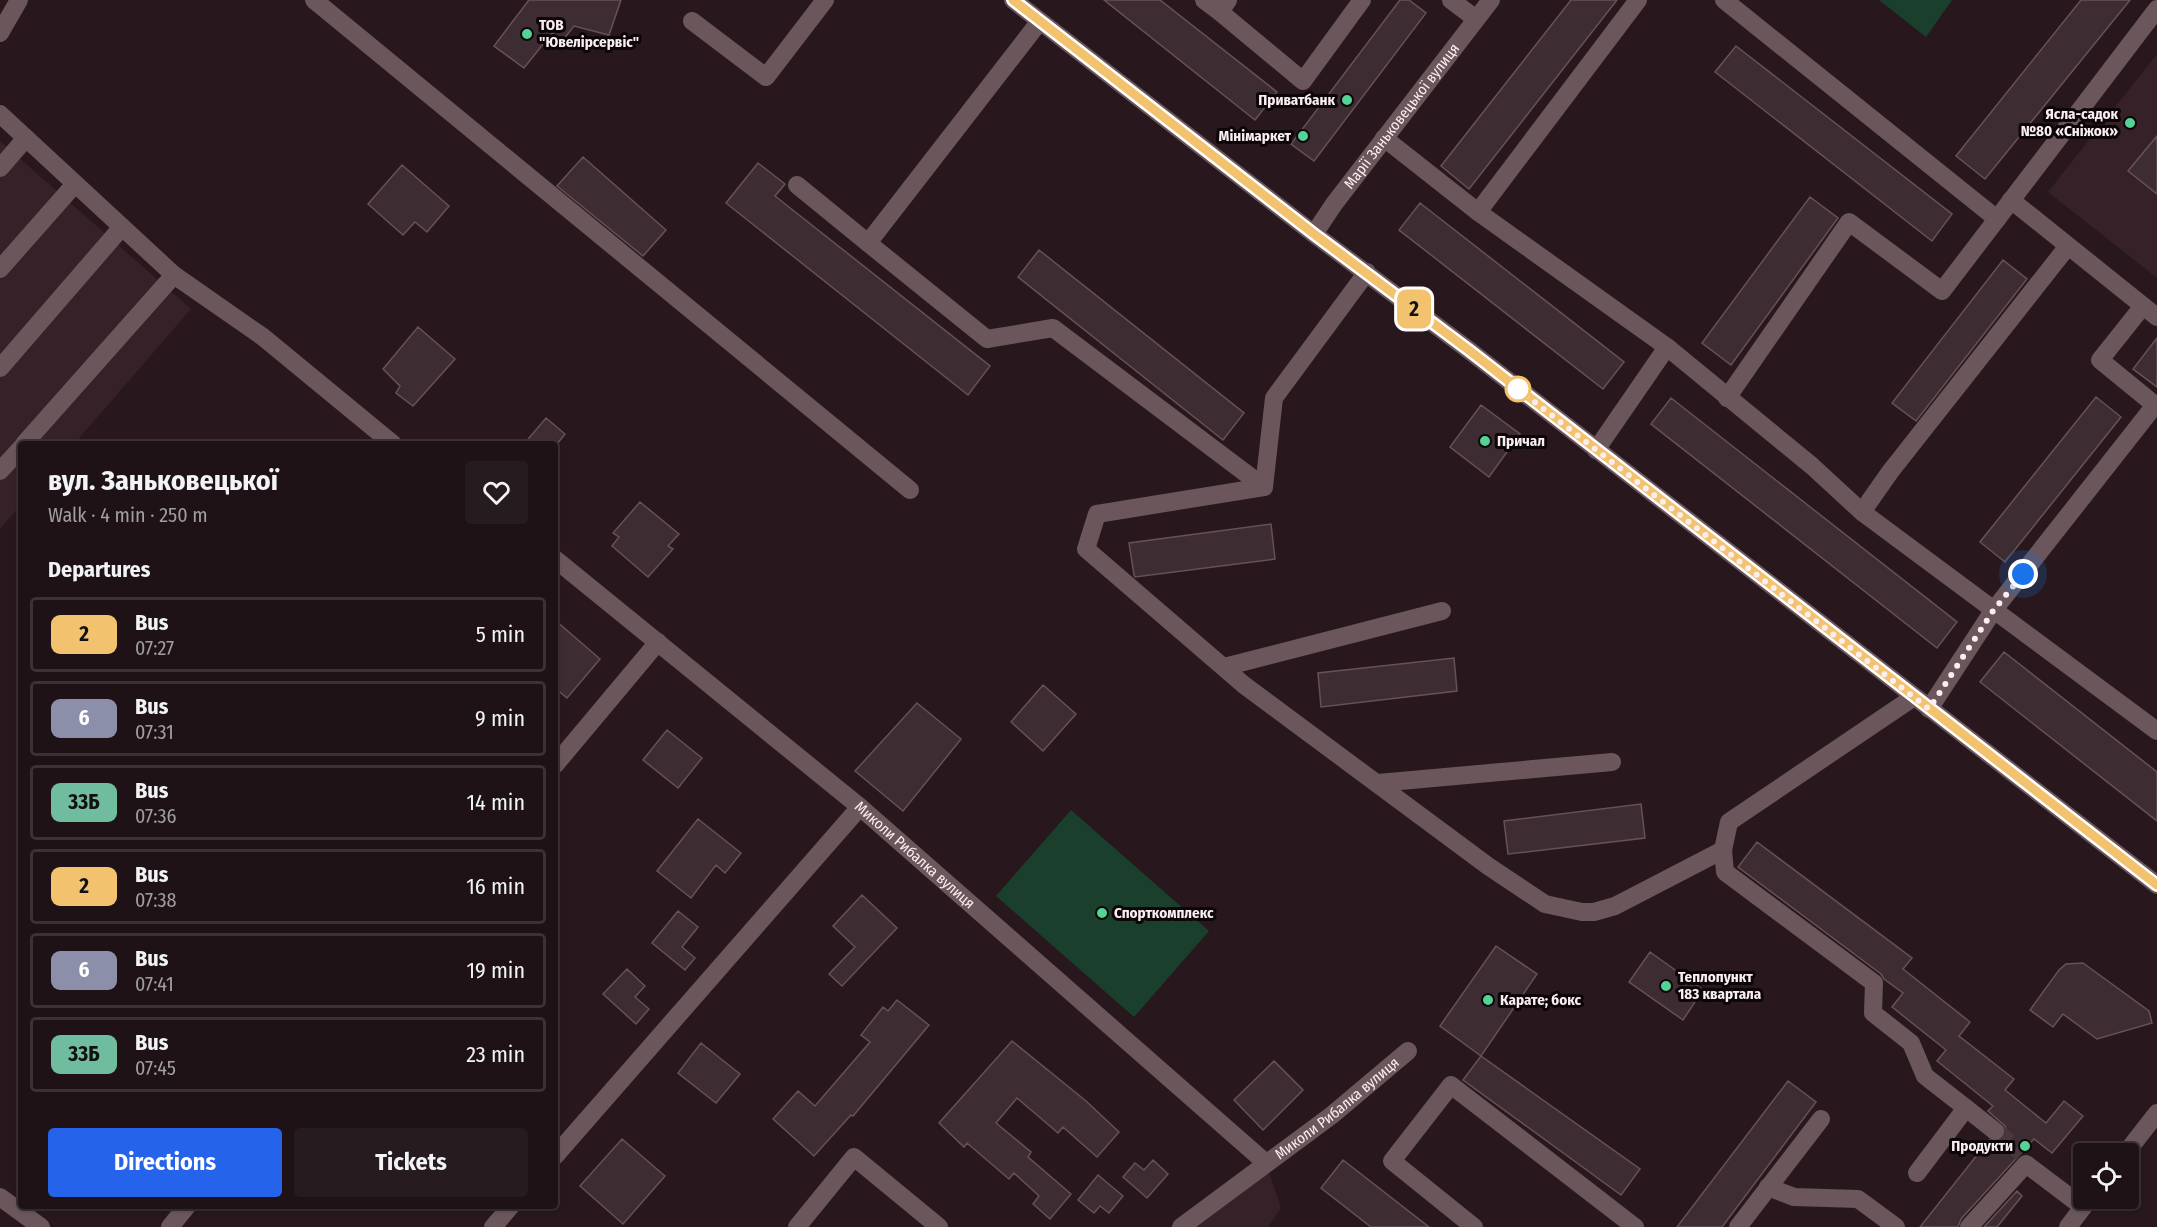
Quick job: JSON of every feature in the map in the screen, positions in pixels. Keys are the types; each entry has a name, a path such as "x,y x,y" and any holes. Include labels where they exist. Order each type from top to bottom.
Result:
{"street":[{"path":"0,33 19,0"},
{"path":"314,0 910,490"},
{"path":"692,21 766,77 825,0"},
{"path":"1013,0 2157,885"},
{"path":"1204,0 1224,6 1303,81 1362,0"},
{"path":"1451,0 1476,18"},
{"name":"Марії Заньковецької вулиця","path":"1314,234 1334,204 1491,0"},
{"path":"1478,212 1638,0"},
{"path":"1724,0 1997,219"},
{"path":"1727,398 1849,222 1942,291 2157,9"},
{"path":"868,243 1040,21"},
{"path":"0,114 174,275 263,337 389,441"},
{"path":"0,168 26,138"},
{"path":"1384,138 1478,212 1667,347 1812,466 1862,512 2157,731"},
{"path":"0,269 75,183"},
{"path":"797,185 987,339 1053,328 1264,487"},
{"path":"1929,709 1993,611 2155,405 2100,360 2150,312 2011,200"},
{"path":"0,368 123,227"},
{"path":"1862,512 1890,472 2068,246"},
{"path":"1264,487 1274,398 1366,272"},
{"path":"27,441 174,275"},
{"path":"1596,450 1667,347"},
{"path":"0,471 18,450"},
{"path":"1264,487 1098,514 1086,549 1244,685 1488,866 1545,904 1582,912 1594,912 1615,906 1723,850"},
{"name":"Миколи Рибалка вулиця","path":"558,561 860,807 1266,1163"},
{"path":"1224,668 1442,611"},
{"path":"558,761 658,642"},
{"path":"1914,697 1730,822 1723,850 1725,872 1874,983 1873,1013 1911,1043 1925,1076 1995,1131"},
{"path":"1378,783 1612,762"},
{"path":"558,1153 860,807"},
{"name":"Миколи Рибалка вулиця","path":"1180,1227 1332,1115 1408,1051"},
{"path":"1474,1227 1392,1161 1450,1085 1635,1227"},
{"path":"1917,1173 1966,1108"},
{"path":"2134,1143 2157,1113"},
{"path":"1738,1227 1821,1119"},
{"path":"797,1227 854,1157 939,1227"},
{"path":"1969,1227 2024,1159 2073,1193"},
{"path":"1768,1187 1794,1197 1858,1199 1896,1227"},
{"path":"0,1197 41,1227"},
{"path":"170,1227 185,1209"},
{"path":"493,1227 508,1209"},
{"path":"2068,1227 2082,1209"}],"shaded area":[{"name":"Ясла-садок №80 «Сніжок»","path":"2157,54 2157,278 2048,192"},
{"path":"0,141 191,309 77,441 18,441 18,508 0,529"},
{"path":"1266,1163 1281,1208 1268,1227 1181,1227"}],"green space":[{"path":"1879,0 1952,0 1926,37"},
{"name":"Спорткомплекс","path":"1071,810 1209,931 1134,1017 996,896"}],"building":[{"name":"ТОВ \"Ювелірсервіс\"","path":"529,0 621,0 609,35 574,26 563,40 552,33 524,68 494,46"},
{"path":"1104,0 1160,0 1277,92 1255,120"},
{"path":"1400,0 1409,0 1426,13 1314,161 1291,144"},
{"path":"1571,0 1617,0 1469,189 1441,166"},
{"path":"2081,0 2130,0 1985,179 1956,156"},
{"path":"1736,46 1952,214 1932,241 1715,72"},
{"path":"2157,136 2157,194 2128,171"},
{"path":"583,157 666,230 643,256 557,186"},
{"path":"758,163 785,184 775,196 990,366 968,395 726,203"},
{"path":"402,165 449,206 427,232 415,222 403,235 368,204"},
{"path":"1810,197 1838,218 1731,365 1702,343"},
{"path":"1420,203 1624,362 1603,389 1399,230"},
{"path":"1039,250 1244,413 1223,440 1018,277"},
{"path":"2003,260 2027,279 1916,421 1892,403"},
{"path":"418,327 455,359 413,406 396,393 400,386 383,369"},
{"path":"2157,338 2157,387 2133,369"},
{"path":"2096,397 2121,417 2005,562 1980,542"},
{"path":"1671,398 1957,622 1937,648 1651,424"},
{"name":"Причал","path":"1481,405 1520,434 1489,477 1450,447"},
{"path":"546,418 565,434 558,443 527,441"},
{"path":"640,502 679,534 668,546 673,549 648,577 612,546 619,537 613,533"},
{"path":"1271,524 1275,559 1135,577 1134,575 1129,543"},
{"path":"558,623 600,659 567,698 558,690"},
{"path":"2004,652 2157,772 2157,821 1980,682"},
{"path":"1454,658 1457,691 1321,707 1318,673"},
{"path":"1043,685 1076,714 1043,751 1011,722"},
{"path":"917,703 961,739 903,811 855,771"},
{"path":"667,730 702,758 678,788 643,760"},
{"path":"1641,804 1645,838 1508,854 1504,821"},
{"path":"698,819 741,853 725,873 716,865 691,898 657,871"},
{"path":"1757,842 1912,958 1903,969 1970,1022 1959,1036 2014,1079 2005,1090 2046,1123 2064,1101 2083,1116 2052,1153 2034,1139 1961,1219 1958,1227 1920,1227 1989,1140 1999,1142 2003,1138 2006,1132 2005,1126 1988,1111 1993,1106 1937,1061 1946,1050 1892,1007 1903,993 1738,867"},
{"path":"862,895 897,928 842,986 829,974 855,947 833,926"},
{"path":"678,911 698,927 682,947 695,958 685,970 652,943"},
{"name":"Карате; бокс","path":"1496,946 1537,974 1481,1056 1440,1026"},
{"name":"Теплопункт 183 квартала","path":"1650,952 1703,990 1683,1020 1629,982"},
{"path":"2083,963 2149,1011 2152,1023 2097,1039 2063,1014 2053,1027 2030,1010 2059,970 2066,964"},
{"path":"627,969 645,986 635,997 649,1009 636,1024 603,994"},
{"path":"897,1000 929,1025 853,1116 851,1115 814,1156 773,1119 798,1091 815,1106 870,1042 861,1035 883,1007 888,1011"},
{"path":"1012,1041 1086,1101 1119,1132 1097,1157 1063,1127 1058,1133 1017,1098 996,1123 1031,1152 1028,1157 1071,1194 1050,1219 1033,1204 1039,1196 1014,1173 1009,1179 967,1143 964,1147 939,1123"},
{"path":"701,1043 740,1074 716,1103 678,1073"},
{"path":"1481,1056 1640,1169 1621,1195 1463,1080"},
{"path":"1274,1061 1303,1090 1263,1130 1234,1100"},
{"path":"1788,1081 1816,1102 1722,1227 1677,1227"},
{"path":"622,1139 665,1176 623,1224 580,1186"},
{"path":"1153,1160 1168,1174 1147,1198 1123,1177 1135,1163 1144,1170"},
{"path":"1343,1160 1429,1227 1371,1227 1321,1188"},
{"path":"1098,1175 1123,1196 1109,1213 1100,1206 1094,1213 1078,1200"},
{"path":"2017,1191 2022,1196 1997,1227 1984,1227"}],"tunnel":[{"path":"1995,1131 2022,1153"}],"bus line":[{"name":"2","path":"1013,0 1314,234 1470,351 2157,885"}],"place":[{"name":"ТОВ \"Ювелірсервіс\"","path":"527,34"},
{"name":"Приватбанк","path":"1347,100"},
{"name":"Ясла-садок №80 «Сніжок»","path":"2130,123"},
{"name":"Мінімаркет","path":"1303,136"},
{"name":"Причал","path":"1485,441"},
{"name":"Спорткомплекс","path":"1102,913"},
{"name":"Теплопункт 183 квартала","path":"1666,986"},
{"name":"Карате; бокс","path":"1488,1000"},
{"name":"Продукти","path":"2025,1146"}],"route":[{"path":"1518,389 1929,709 1993,611 2023,574"}]}
